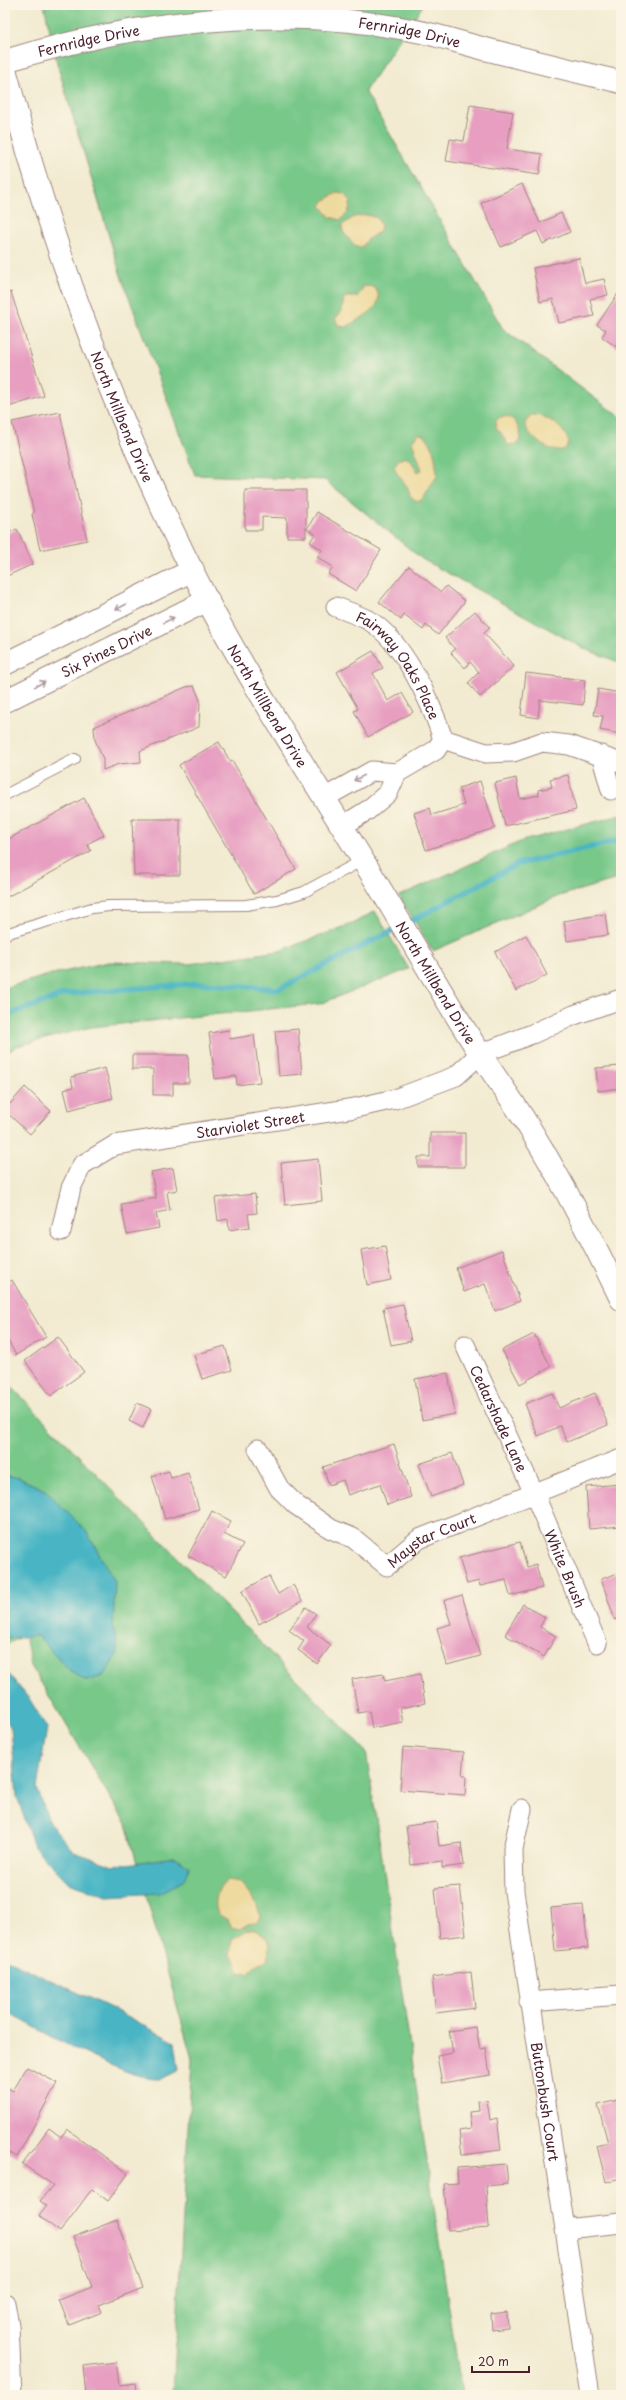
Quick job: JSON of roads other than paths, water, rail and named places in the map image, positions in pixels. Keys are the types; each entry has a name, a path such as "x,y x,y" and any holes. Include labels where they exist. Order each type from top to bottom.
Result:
{"street":[{"name":"Fernridge Drive","path":"5,61 111,36 175,25 242,17 310,19 416,31 621,82"},
{"name":"North Millbend Drive","path":"5,69 16,111 67,274 154,490 208,600 341,827 363,860 480,1054 522,1117 589,1234 621,1299"},
{"path":"5,664 193,570"},
{"name":"Six Pines Drive","path":"5,701 208,600"},
{"name":"Fairway Oaks Place","path":"336,607 368,620 385,634 402,654 436,718 443,739"},
{"name":"Fairway Oaks Place","path":"443,739 486,753 513,752 542,742 569,744 621,763"},
{"name":"Fairway Oaks Place","path":"397,773 436,750 443,739"},
{"path":"601,755 611,790"},
{"path":"324,798 372,771 397,773 388,793 368,810 341,827"},
{"path":"480,1054 532,1034 574,1015 621,999"},
{"name":"Starviolet Street","path":"61,1231 71,1188 82,1165 115,1144 354,1108 395,1099 456,1076 480,1054"},
{"name":"Cedarshade Lane","path":"465,1345 534,1493"},
{"name":"Maystar Court","path":"258,1449 279,1488 296,1505 331,1529 353,1538 387,1566 419,1540 621,1459"},
{"name":"White Brush","path":"534,1493 597,1643"},
{"name":"Buttonbush Court","path":"522,1809 513,1849 512,1870 529,2002 566,2229 590,2395"},
{"path":"529,2002 621,1995"},
{"path":"566,2229 621,2223"},
{"path":"5,2303 9,2325 12,2395"}],"lane":[{"path":"5,795 74,759"},
{"path":"5,934 92,908 109,906 246,906 277,900 304,892 363,860"}],"water":[{"path":"5,1475 19,1478 45,1490 86,1531 115,1582 113,1628 117,1641 117,1655 103,1676 87,1681 72,1673 38,1636 5,1638"},
{"path":"5,1665 7,1672 30,1700 47,1728 37,1788 49,1822 74,1852 114,1866 174,1857 190,1866 183,1881 160,1893 107,1896 69,1883 34,1847 17,1796 11,1728 5,1718"},
{"path":"5,1959 111,2008 175,2042 179,2070 159,2079 145,2077 126,2071 81,2052 5,2010"}],"waterway":[{"path":"407,923 518,864 621,840"},
{"path":"5,1016 65,994 201,983 279,989 399,927"}]}
